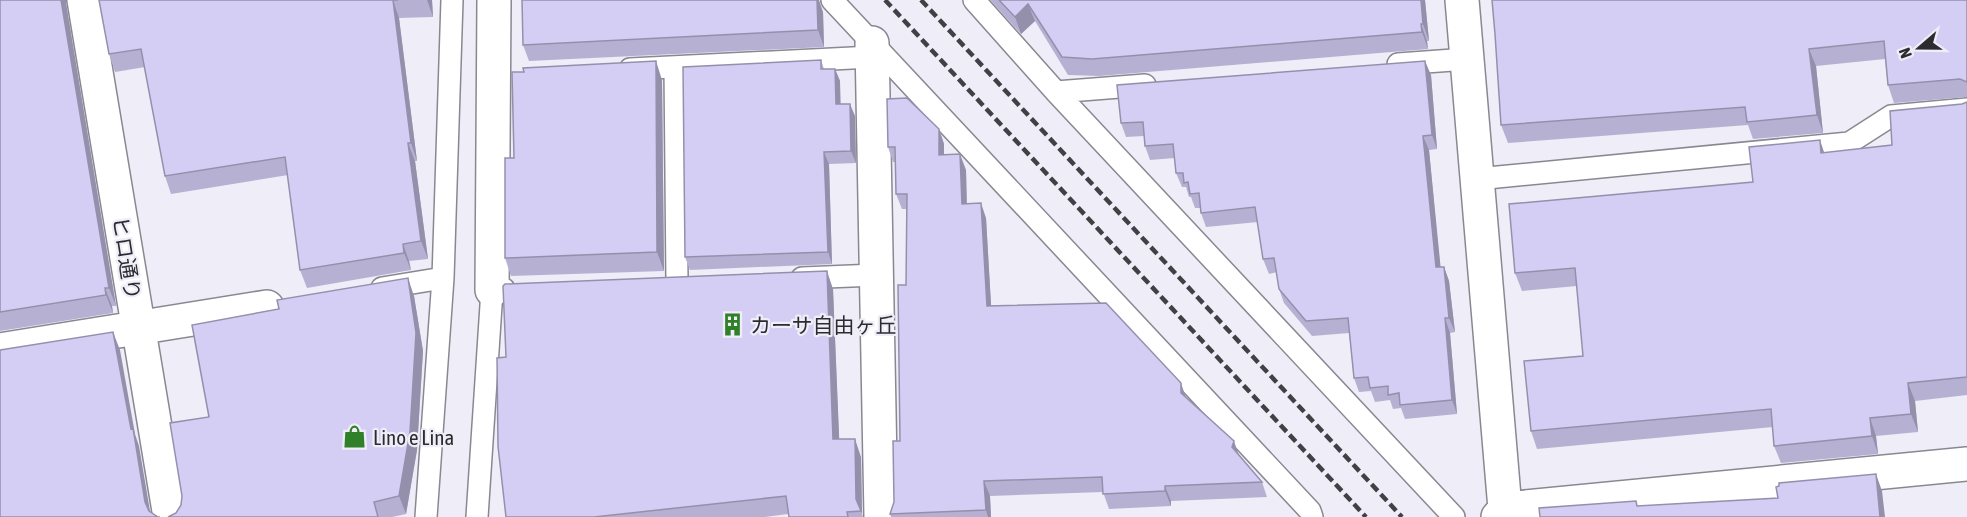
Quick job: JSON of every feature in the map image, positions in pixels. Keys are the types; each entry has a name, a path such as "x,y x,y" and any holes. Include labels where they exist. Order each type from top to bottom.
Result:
{"street":[{"name":"ヒロ通り","path":"84,0 170,517"},
{"path":"492,290 504,75 494,0"},
{"path":"1462,0 1502,513 1967,464"},
{"path":"872,50 880,517"},
{"path":"0,350 279,305"}],"lane":[{"path":"426,517 443,278 452,0"},
{"path":"832,0 872,50 1310,511 1312,517"},
{"path":"974,0 1056,92 1454,517"},
{"path":"606,70 675,67 872,50"},
{"path":"1373,66 1467,59"},
{"path":"675,67 677,282"},
{"path":"1056,92 1162,83"},
{"path":"1477,179 1849,143 1891,116 1967,109"},
{"path":"782,279 876,275"},
{"path":"361,291 443,278"},
{"path":"654,283 700,282"},
{"path":"477,517 492,290 527,288"}],"building":[{"path":"0,0 61,0 109,288 105,288 106,295 0,312"},
{"path":"99,0 393,0 421,241 403,244 404,253 300,270 285,157 165,176 141,49 109,54"},
{"path":"522,0 817,0 818,30 523,45"},
{"path":"999,0 1421,0 1423,24 1421,24 1422,32 1092,59 1062,57 1028,4 1015,17"},
{"path":"1492,0 1967,0 1967,82 1960,79 1888,85 1884,41 1809,49 1817,115 1747,122 1745,107 1501,125"},
{"path":"821,60 821,69 835,69 836,104 850,104 851,151 824,152 828,252 685,257 683,67"},
{"path":"656,61 657,252 505,258 505,158 514,158 512,72 524,72 523,68"},
{"path":"1425,61 1432,135 1423,136 1436,267 1444,267 1449,318 1445,318 1452,400 1400,405 1399,393 1388,395 1388,386 1370,388 1368,377 1354,378 1348,318 1306,321 1279,289 1274,258 1263,259 1255,207 1201,213 1199,193 1190,194 1188,182 1184,183 1183,173 1176,173 1173,144 1145,146 1143,122 1121,123 1117,85"},
{"path":"907,98 939,129 939,155 960,154 962,204 981,203 987,306 1106,303 1181,383 1181,393 1234,441 1232,447 1262,482 1165,486 1165,491 1103,494 1102,477 984,481 986,510 890,514 894,502 893,441 900,441 898,285 906,285 907,194 896,194 895,147 888,147 887,99"},
{"path":"1967,102 1967,377 1908,383 1911,414 1870,418 1872,436 1774,446 1771,409 1531,431 1524,361 1583,356 1575,268 1515,273 1509,204 1753,182 1749,147 1820,140 1821,153 1892,145 1890,111"},
{"path":"827,271 833,439 855,439 856,499 861,511 847,512 848,517 789,517 786,496 594,517 506,517 498,446 497,358 506,357 503,286 505,284"},
{"path":"408,278 416,333 410,432 399,496 374,502 378,517 168,517 176,513 181,505 182,496 170,423 209,417 192,325 279,309 277,300"},
{"path":"113,332 131,429 133,428 145,502 149,511 158,517 0,517 0,350"},
{"path":"1876,474 1880,517 1540,517 1539,508 1636,501 1637,506 1778,498 1776,487 1779,483"}],"railway":[{"path":"885,0 1366,517"},
{"path":"921,0 1402,517"}],"place":[{"name":"カーサ自由ヶ丘","path":"732,325"},
{"name":"Lino e Lina","path":"355,437"}]}
